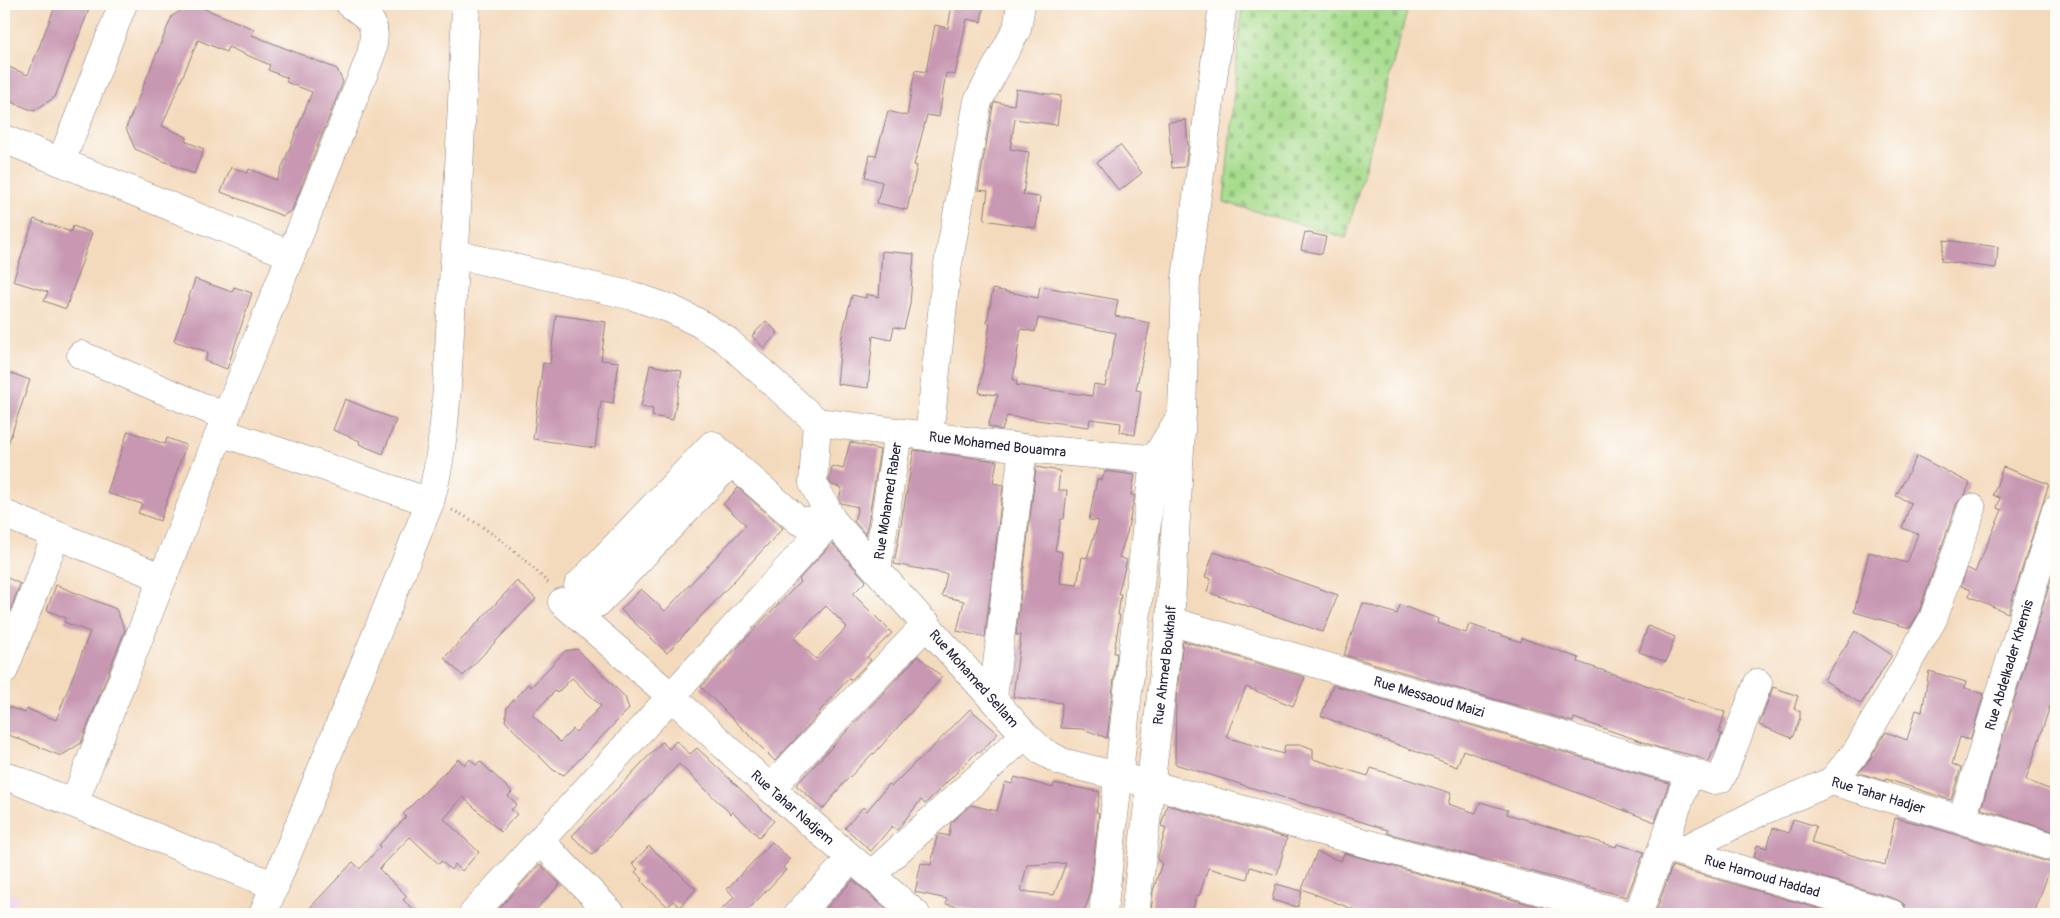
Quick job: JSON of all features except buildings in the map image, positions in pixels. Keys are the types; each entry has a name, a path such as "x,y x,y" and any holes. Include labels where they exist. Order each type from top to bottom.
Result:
{"street":[{"path":"61,162 123,4"},
{"path":"74,803 371,55 375,33 368,16 350,4"},
{"path":"263,914 430,502 444,442 455,254 466,4"},
{"path":"929,437 946,275 978,101 1017,29 1021,4"},
{"path":"1103,914 1119,776 1166,461 1182,413 1186,278 1223,4"},
{"path":"4,139 291,255"},
{"path":"455,254 633,296 671,309 699,323 726,340 817,422"},
{"path":"81,355 223,425 430,502"},
{"name":"Rue Mohamed Bouamra","path":"817,422 1023,448 1166,461"},
{"name":"Rue Mohamed Sellam","path":"817,422 813,484 832,520 1025,735 1042,750 1062,762 1625,914"},
{"name":"Rue Mohamed Raber","path":"877,569 898,433"},
{"path":"731,462 598,603 578,586 712,445 798,521 832,520"},
{"path":"993,698 1023,448"},
{"name":"Rue Ahmed Boukhalf","path":"1135,914 1149,784 1170,621 1166,461"},
{"path":"1832,781 1857,751 1934,619 1972,508"},
{"name":"Rue Abdelkader Khemis","path":"1962,819 2056,510"},
{"path":"4,514 163,578"},
{"path":"473,914 832,520"},
{"path":"4,670 56,535"},
{"name":"Rue Tahar Nadjem","path":"562,602 916,914"},
{"name":"Rue Messaoud Maizi","path":"1170,621 1690,771 1715,780 1720,779 1758,683"},
{"path":"772,789 792,765 927,624"},
{"path":"798,914 861,867 1025,735"},
{"path":"1638,914 1672,849 1690,771"},
{"path":"4,775 275,886"},
{"name":"Rue Tahar Hadjer","path":"1672,849 1832,781 2056,848"},
{"path":"540,840 612,914"},
{"name":"Rue Hamoud Haddad","path":"1672,849 1892,914"}],"path":[{"path":"430,502 467,516 487,531 535,570 551,586 562,602"}],"shaded area":[{"path":"4,890 19,897 11,914 4,914"}],"green space":[{"path":"1242,4 1409,4 1346,238 1224,202"}]}
